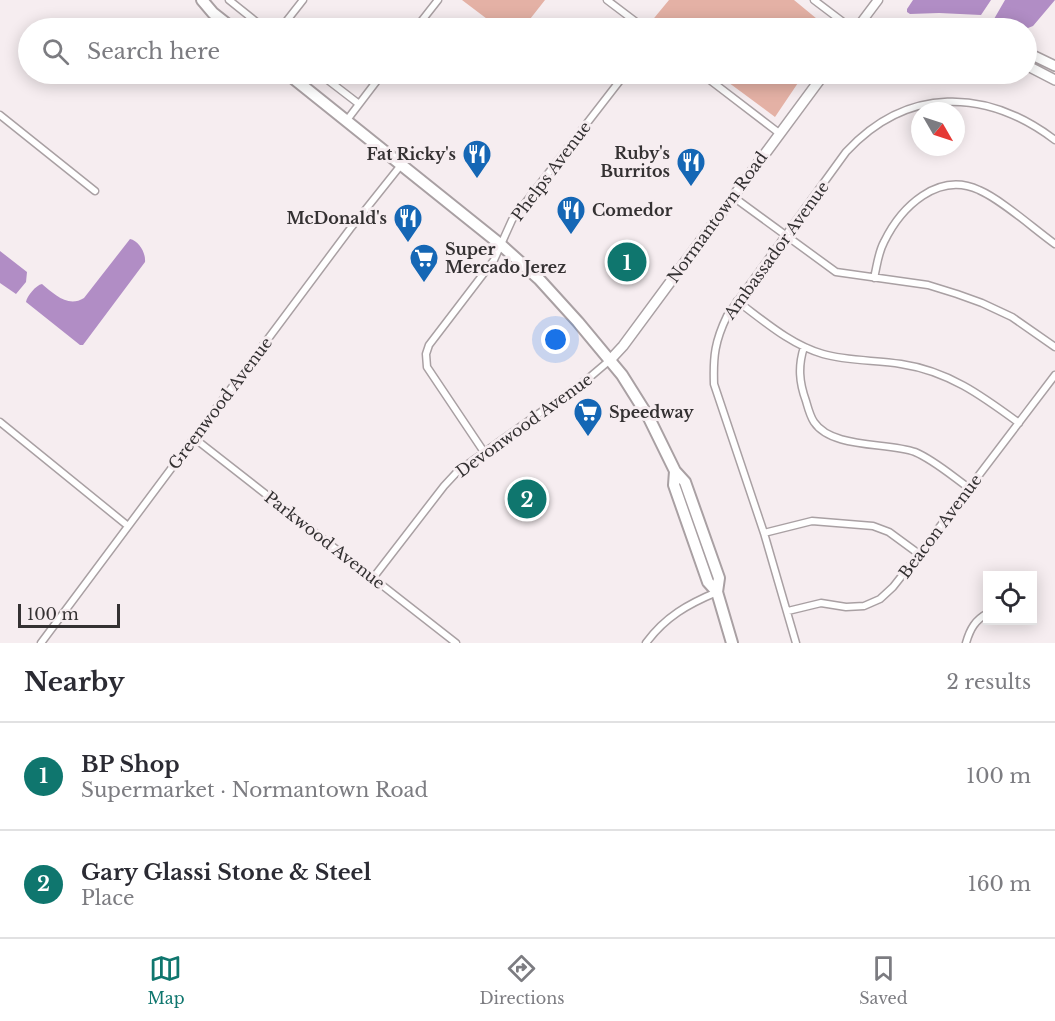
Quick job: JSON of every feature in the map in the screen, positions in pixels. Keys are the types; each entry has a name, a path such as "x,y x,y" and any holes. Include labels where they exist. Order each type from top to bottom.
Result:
{"main road":[{"path":"190,0 219,18"},
{"path":"201,0 213,13"},
{"path":"1037,57 1055,66"},
{"path":"1037,71 1055,80"},
{"path":"301,84 521,262 555,296 610,360 649,418 675,471 674,485 708,582 717,591 732,643"},
{"name":"Normantown Road","path":"610,360 623,346 816,84"}],"street":[{"path":"229,0 252,18"},
{"path":"289,18 303,0"},
{"path":"424,18 438,0"},
{"path":"607,0 631,18"},
{"path":"814,0 838,18"},
{"path":"864,18 878,0"},
{"path":"333,84 359,104"},
{"path":"347,120 374,84"},
{"name":"Phelps Avenue","path":"484,452 432,376 426,361 429,345 494,260 512,220 617,84"},
{"path":"715,84 779,133"},
{"name":"Ambassador Avenue","path":"796,643 764,533 714,384 713,360 717,339 727,316 855,143 876,126 900,113 938,103 982,104 1000,108 1022,118 1055,140"},
{"path":"0,115 95,191"},
{"name":"Greenwood Avenue","path":"40,643 350,229 401,165"},
{"path":"874,278 879,254 891,231 918,198 943,186 961,185 979,190 1055,244"},
{"path":"732,196 836,272 928,285 982,303 1012,317 1055,347"},
{"path":"737,302 804,347 824,355 902,364 938,373 965,385 1019,423"},
{"path":"804,347 799,366 800,382 814,422 820,428 833,437 916,453 936,464 969,488"},
{"name":"Devonwood Avenue","path":"373,578 457,472 590,377 610,360"},
{"name":"Beacon Avenue","path":"788,611 821,603 846,607 864,606 880,599 920,554 1055,375"},
{"path":"0,422 128,526"},
{"name":"Parkwood Avenue","path":"194,438 456,643"},
{"path":"764,533 812,521 873,526 889,531 920,554"},
{"path":"646,643 668,618 688,604 717,591"},
{"path":"966,643 969,630 983,616"}],"shaded area":[{"path":"462,0 545,0 531,18 486,18"},
{"path":"669,0 794,0 816,18 654,18"},
{"path":"913,0 991,0 981,15 910,14 907,9"},
{"path":"1005,0 1055,0 1037,21 1037,18 995,18"},
{"path":"730,84 797,84 775,117"},
{"path":"130,239 141,248 145,262 83,345 80,345 26,302 32,291 42,284 67,301 78,301 84,298"},
{"path":"0,251 27,272 26,282 16,294 0,283"}],"place":[{"name":"Fat Ricky's","path":"477,180"},
{"name":"Ruby's Burritos","path":"691,188"},
{"name":"Comedor","path":"571,236"},
{"name":"McDonald's","path":"408,244"},
{"name":"BP Shop","path":"627,262"},
{"name":"Super Mercado Jerez","path":"424,284"},
{"name":"Speedway","path":"588,438"},
{"name":"Gary Glassi Stone & Steel","path":"527,499"}]}
